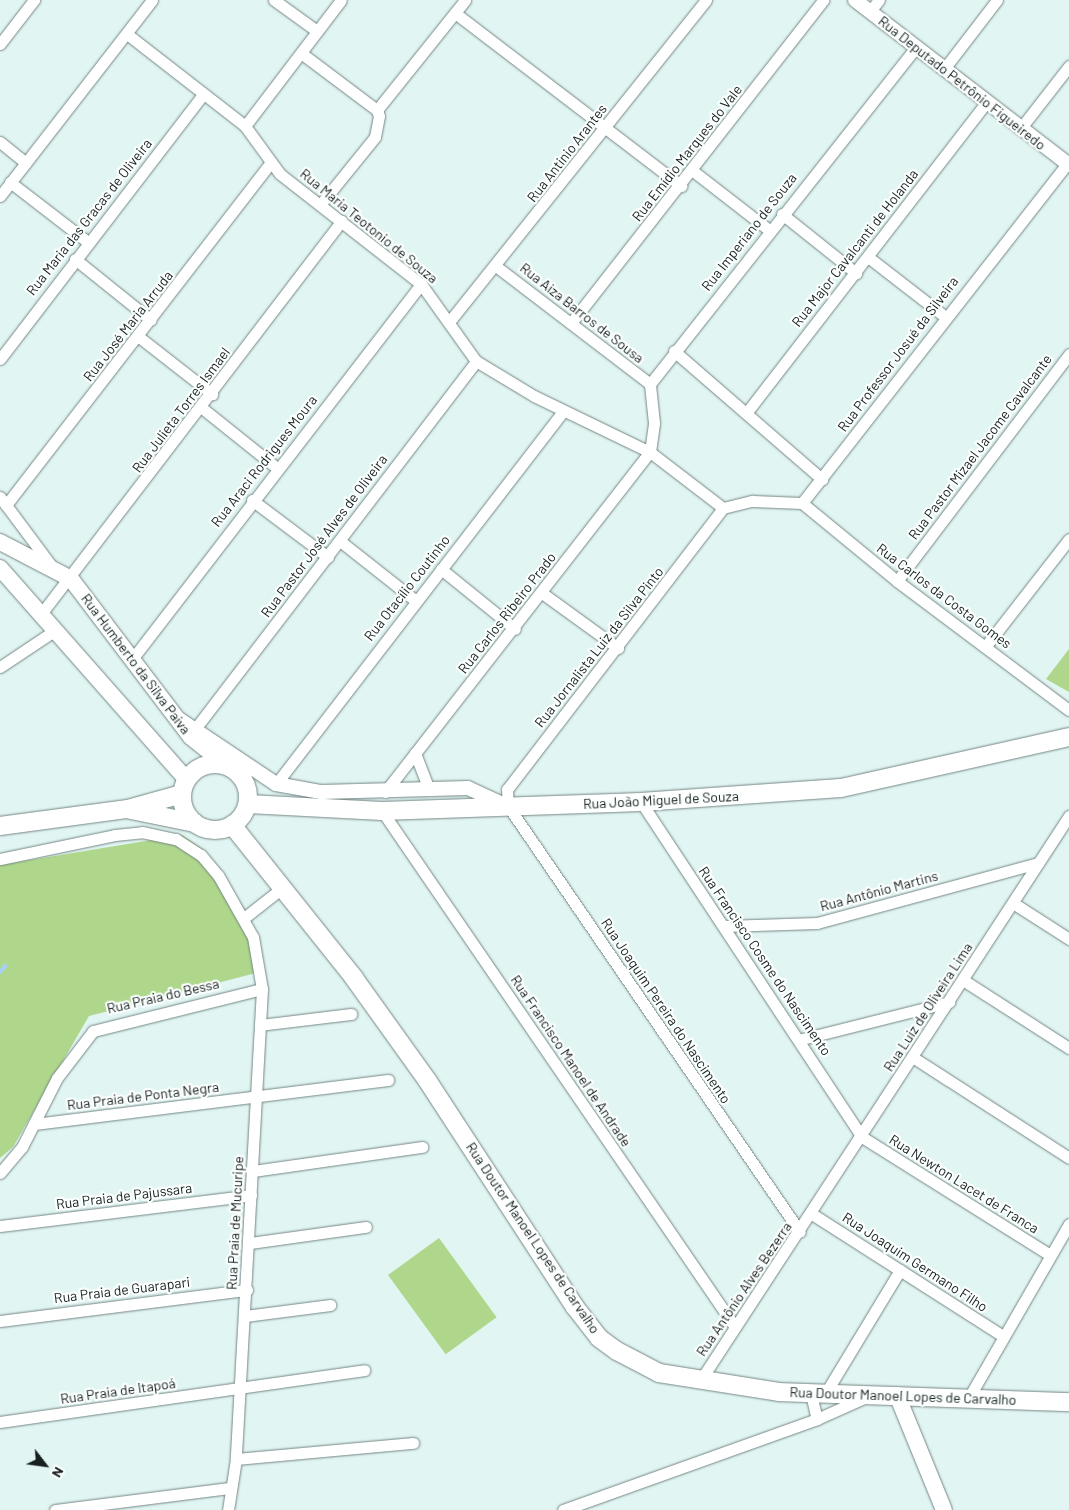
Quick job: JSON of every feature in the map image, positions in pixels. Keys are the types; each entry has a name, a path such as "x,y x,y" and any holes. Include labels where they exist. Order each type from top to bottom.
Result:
{"main road":[{"name":"Rua Humberto da Silva Paiva","path":"0,542 50,564 71,578 133,658 174,716 227,766"},
{"path":"0,568 41,614 185,787 188,815 195,823"},
{"name":"Rua João Miguel de Souza","path":"248,804 382,811 641,802 841,788 1069,736"},
{"path":"0,826 128,809 185,787 205,766 227,766 241,778 248,804 232,825 216,830 195,823 128,809"},
{"name":"Rua Doutor Manoel Lopes de Carvalho","path":"232,825 427,1080 599,1338 641,1366 700,1381 818,1394 872,1394 1069,1402"},
{"path":"896,1395 944,1510"}],"street":[{"path":"0,44 34,0"},
{"path":"0,196 152,0"},
{"path":"274,0 317,31"},
{"path":"245,126 341,0"},
{"path":"320,205 375,137 377,110 465,0"},
{"name":"Rua Antinio Arantes","path":"449,322 497,267 706,0"},
{"name":"Rua Emídio Marques do Vale","path":"571,323 693,171 823,0"},
{"name":"Rua Deputado Petrônio Figueiredo","path":"855,0 1020,129 1068,163"},
{"path":"870,11 879,0"},
{"path":"944,68 998,0"},
{"path":"455,14 681,186"},
{"name":"Rua Maria Teotonio de Souza","path":"127,34 245,126 270,163 320,205 421,284 476,362 563,411 650,452 723,508"},
{"name":"Rua Imperiano de Souza","path":"650,384 769,230 916,47"},
{"path":"301,53 377,110"},
{"path":"1020,129 1069,66"},
{"name":"Rua Maria das Gracas de Oliveira","path":"0,359 203,94"},
{"name":"Rua Major Cavalcanti de Holanda","path":"747,412 987,102"},
{"path":"0,142 26,163"},
{"name":"Rua José Maria Arruda","path":"3,501 139,337 270,163"},
{"name":"Rua Professor Josué da Silveira","path":"802,503 944,316 1068,163"},
{"path":"693,171 769,230"},
{"path":"10,182 88,242"},
{"path":"782,214 856,273"},
{"name":"Rua Julieta Torres Ismael","path":"41,614 202,408 342,221"},
{"path":"868,257 944,316"},
{"path":"75,259 152,320"},
{"name":"Rua Aiza Barros de Sousa","path":"497,267 650,384"},
{"name":"Rua Araci Rodrigues Moura","path":"133,658 252,500 421,284"},
{"path":"139,337 212,394"},
{"path":"674,351 747,412 822,479"},
{"name":"Rua Pastor Mizael Jacome Cavalcante","path":"897,581 1069,354"},
{"name":"Rua Pastor José Alves de Oliveira","path":"195,729 476,362"},
{"path":"650,384 654,423 650,452"},
{"path":"202,408 277,468"},
{"name":"Rua Otacílio Coutinho","path":"276,784 563,411"},
{"name":"Rua Carlos Ribeiro Prado","path":"385,792 515,628 650,452"},
{"path":"252,500 328,557"},
{"path":"3,501 50,564"},
{"path":"723,508 752,501 802,503"},
{"name":"Rua Carlos da Costa Gomes","path":"802,503 897,581 1069,710"},
{"name":"Rua Jornalista Luiz da Silva Pinto","path":"508,806 507,789 618,648 723,508"},
{"path":"985,646 1069,539"},
{"path":"340,541 416,601"},
{"path":"441,568 515,628"},
{"path":"542,593 618,648"},
{"path":"0,667 54,631"},
{"path":"174,716 276,784 321,792 385,792 468,788 508,806"},
{"path":"415,753 429,789"},
{"name":"Rua Francisco Cosme do Nascimento","path":"641,802 802,1040 862,1137"},
{"name":"Rua Joaquim Pereira do Nascimento","path":"508,806 800,1232"},
{"name":"Rua Francisco Manoel de Andrade","path":"382,811 735,1327"},
{"name":"Rua Luiz de Oliveira Lima","path":"812,1214 1069,816"},
{"name":"Rua Praia de Mucuripe","path":"0,859 115,835 158,833 182,842 201,855 244,918 258,953 262,989 250,1243 236,1459 228,1510"},
{"name":"Rua Antônio Martins","path":"724,926 817,923 1038,863"},
{"path":"244,918 282,888"},
{"path":"1013,903 1069,939"},
{"path":"963,980 1069,1048"},
{"name":"Rua Praia do Bessa","path":"0,1173 22,1147 57,1078 93,1031 262,989"},
{"path":"802,1040 949,1002"},
{"path":"260,1025 351,1014"},
{"path":"914,1058 1069,1158"},
{"name":"Rua Praia de Ponta Negra","path":"34,1124 256,1098 388,1080"},
{"name":"Rua Newton Lacet de Franca","path":"862,1137 1050,1256"},
{"path":"253,1171 422,1147"},
{"name":"Rua Praia de Pajussara","path":"0,1226 252,1195"},
{"name":"Rua Antônio Alves Bezerra","path":"700,1381 812,1214"},
{"name":"Rua Joaquim Germano Filho","path":"812,1214 1001,1335"},
{"path":"968,1399 1001,1335 1069,1224"},
{"path":"250,1243 366,1227"},
{"path":"817,1419 818,1394 900,1270"},
{"name":"Rua Praia de Guarapari","path":"0,1321 247,1290"},
{"path":"246,1316 330,1305"},
{"name":"Rua Praia de Itapoá","path":"0,1422 364,1370"},
{"path":"563,1510 817,1419 872,1394"},
{"path":"236,1459 413,1443"},
{"path":"55,1510 130,1505 230,1488"}],"green space":[{"path":"1069,649 1069,692 1046,679"},
{"path":"182,835 204,850 243,907 256,940 260,972 89,1016 13,1147 0,1158 0,865"},
{"path":"439,1238 497,1317 446,1354 388,1275"}],"waterway":[{"path":"0,972 5,966"}]}
